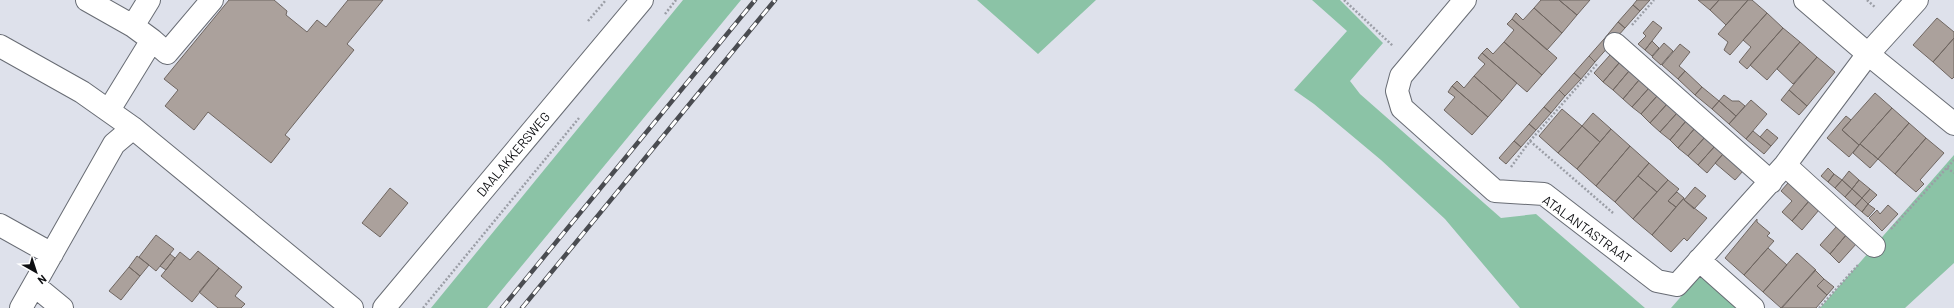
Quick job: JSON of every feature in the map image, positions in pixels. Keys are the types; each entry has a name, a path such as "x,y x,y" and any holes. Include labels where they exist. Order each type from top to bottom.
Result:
{"street":[{"path":"87,0 134,26 167,53 212,0"},
{"path":"134,26 149,0"},
{"name":"DAALAKKERSWEG","path":"384,308 642,0"},
{"path":"1407,69 1465,0"},
{"path":"1805,0 1868,54 1954,124"},
{"name":"ATALANTASTRAAT","path":"1407,69 1397,92 1402,108 1495,191 1544,194 1656,281 1677,285 1771,182 1868,54 1917,0"},
{"path":"109,110 152,40"},
{"path":"1615,44 1771,182"},
{"path":"0,46 82,92 109,110 133,128 352,308"},
{"path":"21,308 114,144 133,128"},
{"path":"1785,165 1874,246"},
{"path":"0,225 52,254"},
{"path":"1699,260 1753,308"},
{"path":"34,285 62,308"}],"path":[{"path":"661,18 676,0"},
{"path":"1344,0 1407,69"},
{"path":"1506,192 1511,166 1530,141 1654,0"},
{"path":"423,308 580,117"},
{"path":"1530,141 1614,213"},
{"path":"1947,168 1954,173"}],"green space":[{"path":"683,0 741,0 487,308 431,308"},
{"path":"977,0 1096,0 1038,54"},
{"path":"1312,0 1340,0 1383,43 1350,81 1360,94 1501,218 1536,214 1645,308 1520,308 1445,219 1381,160 1314,104 1294,90 1347,31"},
{"path":"1954,155 1954,263 1905,308 1820,308"},
{"path":"1700,275 1736,308 1671,308"}],"building":[{"path":"229,0 274,0 287,11 286,15 307,32 317,20 326,27 348,0 383,0 347,44 354,50 285,135 290,139 271,163 208,112 194,130 165,106 178,90 164,79"},
{"path":"1541,0 1559,0 1577,15 1562,33 1534,8"},
{"path":"1559,0 1590,0 1577,15"},
{"path":"1637,0 1650,0 1640,11 1633,5"},
{"path":"1698,0 1719,0 1710,10"},
{"path":"1719,0 1748,0 1726,25 1710,10"},
{"path":"1748,0 1752,0 1767,13 1730,55 1724,50 1728,42 1718,34"},
{"path":"1633,5 1640,11 1625,28 1618,22"},
{"path":"1534,8 1562,33 1547,50 1512,19 1516,13 1523,20"},
{"path":"1767,13 1783,28 1747,69 1739,62 1751,47 1743,40"},
{"path":"1937,18 1954,32 1954,38 1933,62 1913,45"},
{"path":"1512,19 1557,58 1542,75 1504,42 1514,30 1507,24"},
{"path":"1653,21 1662,28 1645,50 1638,44 1646,36 1643,33"},
{"path":"1618,22 1625,28 1610,45 1604,39"},
{"path":"1783,28 1800,42 1767,80 1750,65"},
{"path":"1954,38 1954,77 1952,79 1933,62"},
{"path":"1604,39 1610,45 1595,62 1589,56"},
{"path":"1652,41 1659,48 1652,56 1645,50"},
{"path":"1504,42 1542,75 1527,92 1482,53 1487,48 1493,54"},
{"path":"1800,42 1817,57 1793,84 1777,69"},
{"path":"1664,43 1673,51 1661,65 1652,57"},
{"path":"1680,44 1690,52 1679,66 1685,71 1678,79 1662,65"},
{"path":"1482,53 1517,83 1502,101 1474,76 1485,64 1478,58"},
{"path":"1610,55 1619,63 1603,82 1594,73"},
{"path":"1589,56 1595,62 1581,79 1574,73"},
{"path":"1817,57 1835,72 1807,106 1789,90"},
{"path":"1619,63 1629,71 1613,90 1603,82"},
{"path":"1629,71 1639,80 1623,99 1613,90"},
{"path":"1685,71 1702,87 1695,95 1678,79"},
{"path":"1574,73 1581,79 1565,96 1559,90"},
{"path":"1474,76 1502,101 1488,117 1452,86 1457,81 1464,88"},
{"path":"1639,80 1649,88 1632,107 1623,99"},
{"path":"1452,86 1488,117 1472,135 1444,110 1455,97 1448,92"},
{"path":"1702,87 1719,101 1712,109 1695,95"},
{"path":"1649,88 1657,96 1641,114 1632,107"},
{"path":"1559,90 1565,96 1551,113 1544,107"},
{"path":"1789,90 1807,106 1799,115 1781,100"},
{"path":"1875,93 1892,108 1859,145 1842,130"},
{"path":"1724,95 1732,101 1739,101 1745,106 1736,116 1719,101"},
{"path":"1657,96 1667,104 1650,123 1641,114"},
{"path":"1751,100 1767,114 1746,139 1729,124"},
{"path":"1719,101 1736,116 1729,124 1712,109"},
{"path":"1667,104 1677,113 1660,132 1650,123"},
{"path":"1544,107 1551,113 1536,130 1529,124"},
{"path":"1892,108 1909,123 1878,159 1860,144"},
{"path":"1562,109 1582,126 1558,153 1539,136"},
{"path":"1593,113 1611,129 1600,142 1582,126"},
{"path":"1677,113 1686,121 1670,140 1660,132"},
{"path":"1846,116 1851,120 1842,130 1859,145 1849,157 1827,138"},
{"path":"1686,121 1695,128 1678,148 1670,140"},
{"path":"1909,123 1926,138 1895,174 1878,159"},
{"path":"1529,124 1536,130 1521,147 1514,141"},
{"path":"1582,126 1600,142 1577,169 1558,153"},
{"path":"1695,128 1705,137 1688,156 1678,148"},
{"path":"1611,129 1630,146 1596,186 1577,169"},
{"path":"1767,129 1778,138 1771,146 1760,137"},
{"path":"1753,131 1771,146 1764,154 1746,139"},
{"path":"1705,137 1715,146 1698,165 1688,156"},
{"path":"1926,138 1944,153 1920,180 1924,184 1916,192 1895,174"},
{"path":"1514,141 1521,147 1506,164 1499,158"},
{"path":"1860,144 1878,159 1870,168 1853,153"},
{"path":"1630,146 1649,163 1615,202 1596,186"},
{"path":"1715,146 1723,154 1707,173 1698,165"},
{"path":"1723,154 1743,171 1735,180 1715,163"},
{"path":"1649,163 1668,180 1657,192 1638,176"},
{"path":"1828,168 1834,174 1828,182 1821,176"},
{"path":"1849,171 1859,180 1852,189 1842,180"},
{"path":"1834,174 1842,180 1835,188 1828,182"},
{"path":"1638,176 1657,192 1633,219 1615,202"},
{"path":"1668,180 1679,189 1668,201 1676,207 1652,235 1633,219"},
{"path":"1842,180 1852,189 1845,197 1835,188"},
{"path":"1859,180 1870,189 1862,198 1852,189"},
{"path":"1788,183 1809,201 1792,221 1782,212 1792,201 1781,191"},
{"path":"1695,187 1706,196 1694,209 1684,200"},
{"path":"390,188 408,203 380,237 362,223"},
{"path":"1852,189 1862,198 1855,206 1845,197"},
{"path":"1870,189 1877,195 1868,204 1862,198"},
{"path":"1677,192 1684,198 1676,207 1668,201"},
{"path":"1684,198 1684,200 1707,218 1687,241 1684,238 1671,252 1652,235"},
{"path":"1862,198 1868,204 1862,212 1855,206"},
{"path":"1809,201 1819,210 1802,230 1792,221"},
{"path":"1868,204 1875,209 1868,217 1862,212"},
{"path":"1888,205 1898,214 1882,231 1869,218 1877,210 1880,214"},
{"path":"1757,219 1757,222 1770,233 1767,236 1774,241 1744,275 1725,258"},
{"path":"1837,226 1847,234 1830,254 1820,245"},
{"path":"1847,234 1857,243 1839,263 1830,254"},
{"path":"156,235 174,249 156,271 139,257"},
{"path":"1768,248 1787,265 1763,292 1744,275"},
{"path":"198,251 219,268 192,302 161,276 180,252 190,260"},
{"path":"1797,253 1816,270 1781,308 1763,292"},
{"path":"170,254 175,258 166,270 160,266"},
{"path":"137,256 149,265 140,276 129,267"},
{"path":"129,267 140,276 121,300 109,291"},
{"path":"219,268 242,287 235,296 245,304 241,308 218,308 199,292"},
{"path":"1815,270 1824,279 1817,286 1827,295 1816,308 1782,308"},
{"path":"1824,279 1834,287 1827,295 1817,286"}],"railway":[{"path":"502,308 755,0"},
{"path":"522,308 775,0"}]}
